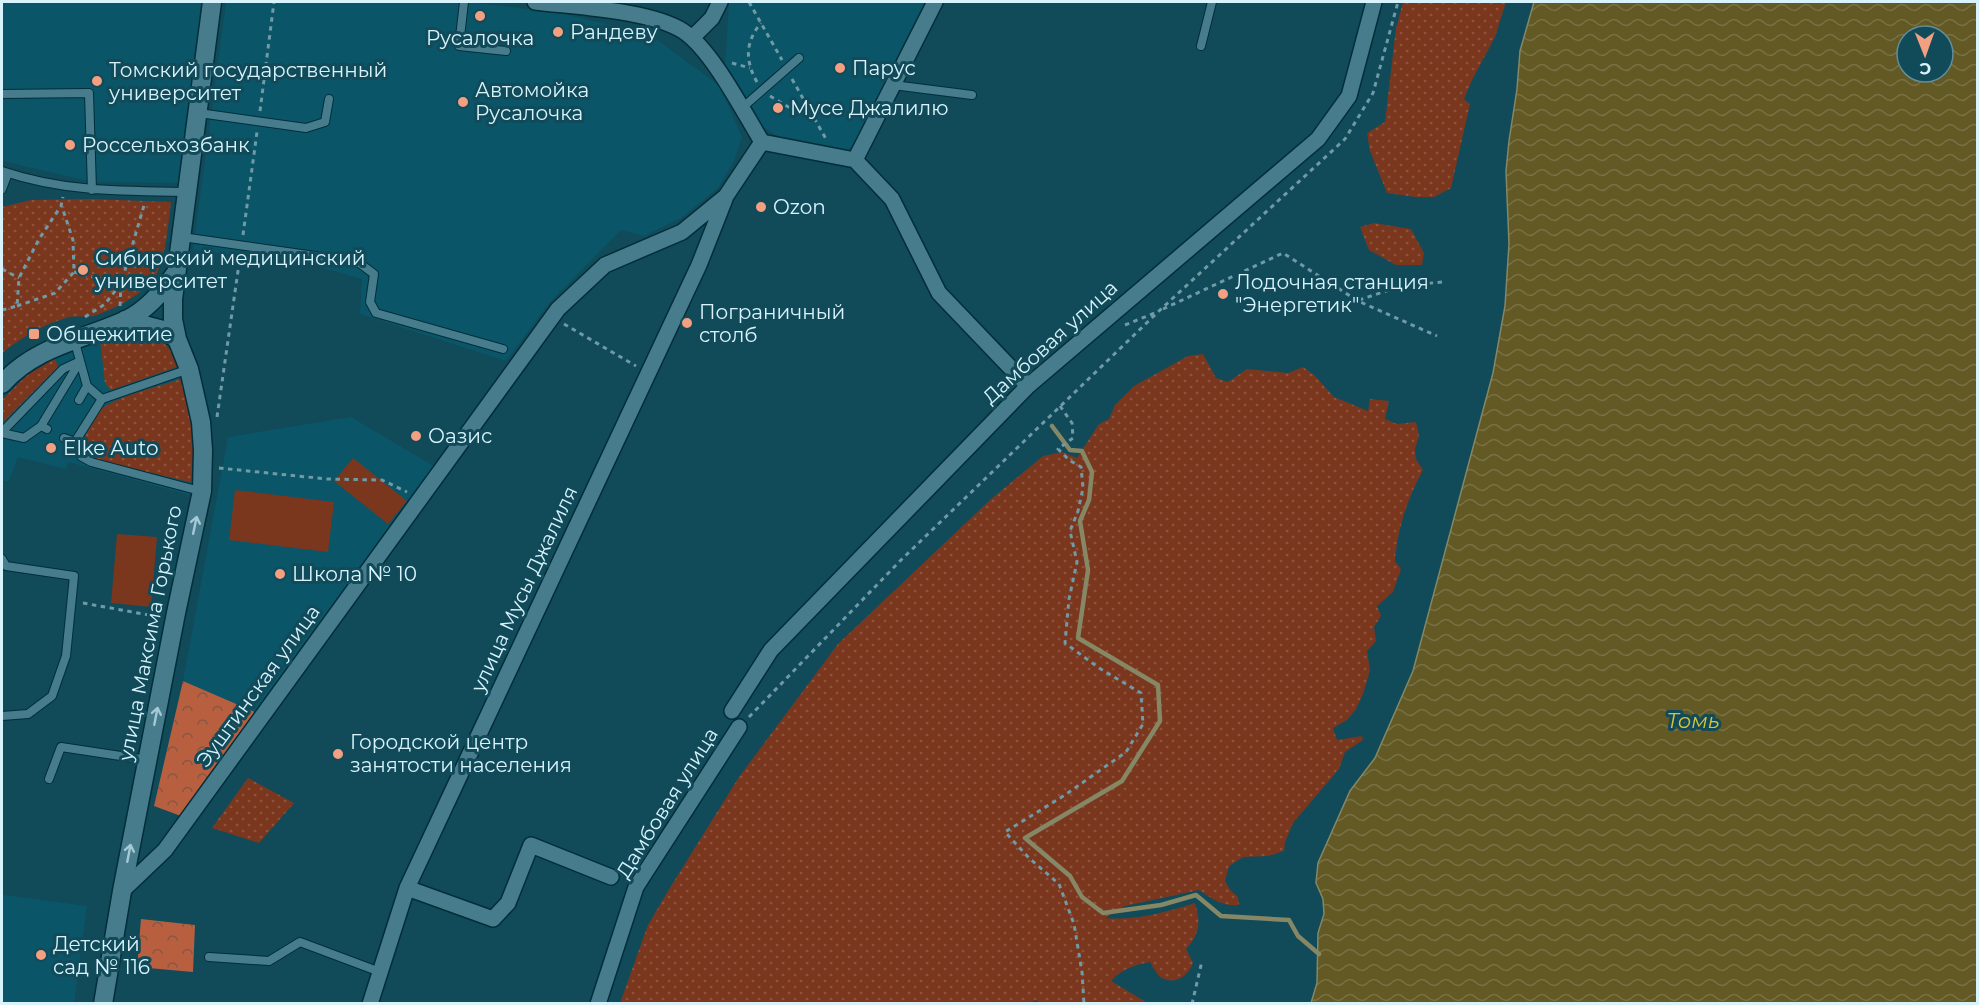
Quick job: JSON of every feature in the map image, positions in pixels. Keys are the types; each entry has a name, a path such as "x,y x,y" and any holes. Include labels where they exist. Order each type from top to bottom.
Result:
{"main road":[{"name":"улица Максима Горького","path":"103,1004 147,760 202,491 201,422 189,369 177,339 173,319 176,273 212,2"},
{"path":"2,384 24,363 160,295 176,273"},
{"path":"123,314 163,330 177,339"}],"street":[{"path":"535,2 644,16 670,24 692,39 709,57 762,142 855,160 892,199 939,294 1028,386"},
{"path":"692,39 712,18 720,2"},
{"path":"855,160 935,2"},
{"name":"Дамбовая улица","path":"732,711 771,650 1028,386 1318,139 1349,96 1374,2"},
{"name":"Эуштинская улица","path":"122,891 165,850 552,317 605,265 682,232 726,196 762,142"},
{"name":"улица Мусы Джалиля","path":"370,1004 407,888 699,265 726,196"},
{"name":"Дамбовая улица","path":"598,1004 636,887 739,727"},
{"path":"407,888 493,919 508,903 531,845 611,877"}],"lane":[{"path":"464,2 459,46 506,51"},
{"path":"1201,46 1212,2"},
{"path":"741,108 799,58"},
{"path":"892,85 972,95"},
{"path":"2,94 89,93 92,190"},
{"path":"199,113 306,128 325,122 329,99"},
{"path":"2,189 5,172 92,190 188,192"},
{"path":"182,237 358,262 374,274 370,302 376,313 503,349"},
{"path":"74,339 87,386 102,399"},
{"path":"80,361 44,427 24,438 2,432 63,369 80,361"},
{"path":"189,369 102,399 75,442 75,449 91,462 202,491"},
{"path":"79,400 87,386"},
{"path":"64,438 75,442"},
{"path":"2,559 6,566 74,576 66,656 52,696 28,714 2,716"},
{"path":"50,779 61,747 147,760"},
{"path":"209,957 269,961 300,942 380,972"}],"path":[{"path":"216,421 274,2"},
{"path":"17,306 19,278 39,239 61,206 65,186"},
{"path":"123,314 121,284 145,207 145,192"},
{"path":"2,310 55,293 74,272 73,240 61,206"},
{"path":"739,727 901,560 1159,311 1283,253 1358,301 1437,336"},
{"path":"2,269 19,278"},
{"path":"74,272 121,284"},
{"path":"1358,301 1401,286 1442,282"},
{"path":"82,318 105,304 121,284"},
{"path":"552,317 648,373"},
{"path":"1060,406 1072,423 1073,438 1058,449 1081,467 1083,488 1078,511 1070,531 1077,562 1069,599 1065,643 1099,668 1141,693 1143,724 1126,752 1065,795 1005,832 1029,858 1059,884 1074,924 1082,972 1083,1004"},
{"path":"217,468 327,479 382,480 422,498"},
{"path":"71,602 149,615 176,613"},
{"path":"1192,1004 1202,961"}],"shaded area":[{"name":"Томский государственный университет","path":"2,2 203,2 181,183 92,182 2,161"},
{"path":"226,2 469,2 560,13 640,32 659,41 720,86 742,137 734,161 718,188 681,218 644,236 621,230 550,302 506,361 360,314 362,279 309,264 193,250"},
{"path":"729,2 926,2 855,144 847,150 779,137 763,127 725,66"},
{"path":"1403,2 1506,2 1495,37 1464,99 1470,104 1451,188 1434,197 1387,193 1370,151 1367,133 1385,122 1396,28"},
{"name":"Сибирский медицинский университет","path":"92,199 171,202 164,252 154,278 143,290 118,306 93,316 69,317 49,324 24,337 2,353 2,207 31,200"},
{"path":"1374,223 1411,229 1424,253 1422,265 1396,265 1369,250 1360,227"},
{"path":"134,332 180,366 194,430 193,496 68,462 66,469 18,457 9,481 2,481 2,400 27,375 55,358 100,340"},
{"path":"134,332 162,342 180,366 111,390 105,383 100,340"},
{"path":"1203,354 1216,378 1228,382 1247,369 1288,373 1303,367 1314,375 1334,397 1368,411 1370,399 1389,401 1385,419 1397,424 1416,422 1419,436 1415,449 1416,459 1423,470 1408,502 1398,538 1395,561 1401,569 1393,592 1377,606 1381,616 1374,627 1376,641 1367,651 1370,670 1363,694 1356,709 1347,720 1333,728 1337,740 1362,736 1363,740 1345,752 1339,769 1293,823 1285,842 1284,851 1268,856 1243,857 1229,866 1225,881 1238,897 1239,905 1223,904 1199,890 1125,906 1105,918 1139,917 1195,903 1198,928 1186,949 1193,963 1185,975 1177,980 1167,980 1157,973 1150,962 1129,968 1119,973 1111,981 1146,1002 1166,1003 1042,1004 1035,1000 1031,1004 620,1003 648,925 668,891 739,777 838,644 990,500 1043,456 1062,452 1077,458 1099,424 1109,419 1115,405 1134,386 1188,356"},
{"path":"55,358 58,367 2,423 2,400 27,375"},
{"path":"185,378 194,430 194,483 101,461 86,452 83,444 86,434 97,413 104,407 125,397"},
{"name":"Школа № 10","path":"351,417 434,466 257,713 183,681 228,437"},
{"path":"353,458 407,501 388,524 334,481"},
{"path":"235,490 334,502 328,552 229,540"},
{"path":"117,534 157,537 151,607 111,603"},
{"path":"248,778 294,803 259,843 212,828"},
{"name":"Детский сад № 116","path":"2,896 87,906 74,1003 2,1003"}],"green space":[{"path":"183,681 257,713 181,816 154,806"},
{"path":"141,919 195,925 193,972 137,967"}],"water":[{"name":"Томь","path":"1534,2 1977,2 1977,1003 1311,1003 1317,983 1318,933 1324,914 1323,899 1316,883 1318,863 1350,791 1375,758 1413,671 1493,373 1505,306 1509,244 1506,171 1520,51"}],"waterway":[{"path":"1052,426 1070,450 1082,451 1092,472 1089,500 1080,521 1088,570 1078,638 1158,685 1160,721 1122,781 1025,838 1070,876 1082,897 1103,913 1161,905 1196,895 1221,916 1289,920 1298,936 1319,954"}],"place":[{"name":"Русалочка","path":"480,16"},
{"name":"Рандеву","path":"558,32"},
{"name":"Парус","path":"840,68"},
{"name":"Томский государственный университет","path":"97,81"},
{"name":"Автомойка Русалочка","path":"463,102"},
{"name":"Мусе Джалилю","path":"778,108"},
{"name":"Россельхозбанк","path":"70,145"},
{"name":"Ozon","path":"761,207"},
{"name":"Сибирский медицинский университет","path":"83,270"},
{"name":"Лодочная станция \"Энергетик\"","path":"1223,294"},
{"name":"Пограничный столб","path":"687,323"},
{"name":"Общежитие","path":"34,334"},
{"name":"Оазис","path":"416,436"},
{"name":"Elke Auto","path":"51,448"},
{"name":"Школа № 10","path":"280,574"},
{"name":"Городской центр занятости населения","path":"338,754"},
{"name":"Детский сад № 116","path":"41,955"}]}
